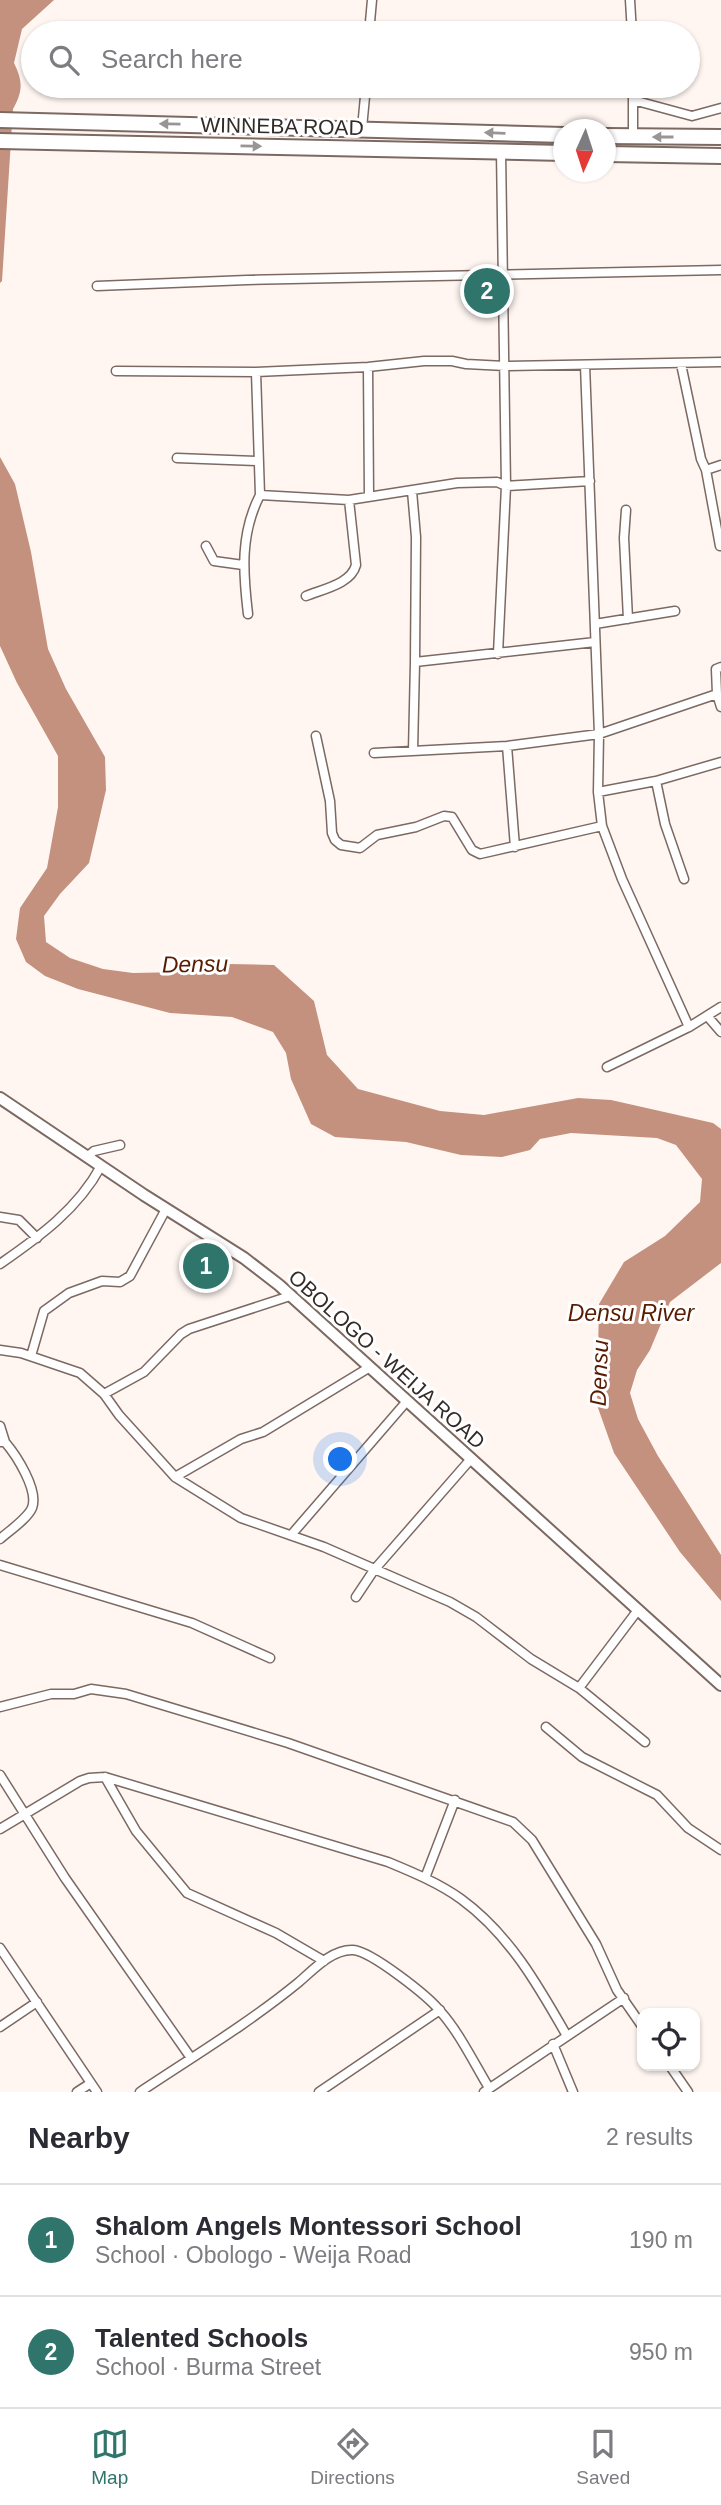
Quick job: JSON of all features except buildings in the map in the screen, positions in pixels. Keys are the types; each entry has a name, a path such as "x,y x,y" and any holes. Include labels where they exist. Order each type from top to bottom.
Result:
{"highway":[{"name":"WINNEBA ROAD","path":"0,121 553,135"},
{"path":"616,136 721,137"},
{"path":"683,155 693,149 698,136"},
{"name":"WINNEBA ROAD","path":"0,141 553,153"},
{"path":"616,154 721,156"}],"street":[{"path":"370,21 372,0"},
{"path":"630,0 631,21"},
{"path":"362,128 365,98"},
{"path":"633,137 634,100 692,116 721,108"},
{"path":"692,116 698,136"},
{"path":"498,654 506,486 505,275 501,151"},
{"path":"97,286 247,280 721,270"},
{"path":"116,371 256,372 424,361 505,366 721,362"},
{"path":"681,364 701,459 706,470 720,546"},
{"path":"585,365 599,734 598,792 602,826 622,879 689,1027"},
{"path":"368,366 369,496"},
{"path":"248,614 243,565 251,513 260,495 256,372"},
{"path":"177,458 257,461"},
{"path":"706,470 721,466"},
{"path":"260,495 349,500 480,482 497,482 506,486 590,481"},
{"path":"412,491 416,537 412,751"},
{"path":"306,596 347,579 354,573 356,565 349,500"},
{"path":"626,510 628,619"},
{"path":"206,546 214,561 243,565"},
{"path":"595,624 676,611"},
{"path":"415,662 595,642"},
{"path":"721,667 716,669 715,673 721,707"},
{"path":"374,753 507,746 599,734 718,694"},
{"path":"316,736 330,801 332,832 341,845 359,848 377,835 406,830 444,816 452,817 472,850 480,854 602,826"},
{"path":"507,746 515,847"},
{"path":"598,792 656,781 721,762"},
{"path":"656,781 668,834 684,879"},
{"path":"607,1067 689,1027 721,1007"},
{"path":"708,1017 721,1032"},
{"name":"OBOLOGO - WEIJA ROAD","path":"0,1098 244,1258 370,1367 721,1685"},
{"path":"87,1157 97,1150 120,1145"},
{"path":"0,1264 37,1238 82,1197 101,1166"},
{"path":"32,1356 44,1311 69,1293 102,1281 120,1282 130,1276 166,1209"},
{"path":"0,1217 19,1220 37,1238"},
{"path":"104,1394 144,1372 180,1334 189,1329 290,1296"},
{"path":"0,1350 32,1356 80,1373 104,1394 119,1415 175,1477 241,1518 292,1534 450,1602 476,1617 531,1659 579,1688 645,1742"},
{"path":"175,1477 241,1439 263,1432 370,1367"},
{"path":"292,1534 407,1401"},
{"path":"0,1426 2,1442 11,1449 31,1485 33,1499 32,1509 0,1539"},
{"path":"356,1597 374,1570 470,1460"},
{"path":"0,1565 192,1623 270,1658"},
{"path":"579,1688 638,1610"},
{"path":"0,1707 51,1694 74,1694 91,1689 115,1692 288,1743 513,1822 523,1830 596,1944 637,2018"},
{"path":"546,1727 582,1756 657,1795 688,1828 721,1850"},
{"path":"0,1775 65,1878 191,2058"},
{"path":"104,1777 136,1831 187,1893 276,1933 324,1961"},
{"path":"0,1829 80,1781 104,1777 388,1862 425,1878 460,1898 489,1923 520,1958 567,2036"},
{"path":"425,1878 455,1800"},
{"path":"0,1948 97,2092"},
{"path":"140,2092 268,2007 324,1961 340,1952 362,1952 393,1971 440,2010 486,2090 624,1998"},
{"path":"0,2027 37,2002"},
{"path":"319,2092 440,2010"},
{"path":"553,2044 573,2092"},
{"path":"673,2071 688,2092"},
{"path":"77,2092 91,2083"}],"water":[{"path":"0,0 54,0 31,21 21,21 14,63 21,86 13,109 0,283"},
{"name":"Densu River","path":"0,457 15,484 31,552 48,649 66,689 105,757 106,790 89,863 44,916 46,942 70,958 103,969 133,973 182,972 228,964 274,965 314,1001 327,1055 358,1089 440,1111 484,1115 578,1098 611,1100 713,1123 721,1129 721,1263 670,1302 650,1350 637,1370 630,1393 638,1419 658,1456 721,1555 721,1601 680,1552 614,1453 597,1405 599,1304 624,1262 665,1236 700,1202 702,1179 676,1145 657,1138 571,1133 540,1139 530,1150 502,1157 461,1155 406,1142 335,1137 311,1124 291,1079 286,1053 273,1032 232,1017 170,1013 78,989 45,976 26,962 16,939 20,908 47,868 58,807 58,756 17,683 0,646"}],"place":[{"name":"Talented Schools","path":"487,291"},
{"name":"Shalom Angels Montessori School","path":"206,1266"}],"water label":[{"name":"Densu","path":"195,964"},
{"name":"Densu","path":"599,1373"}]}
